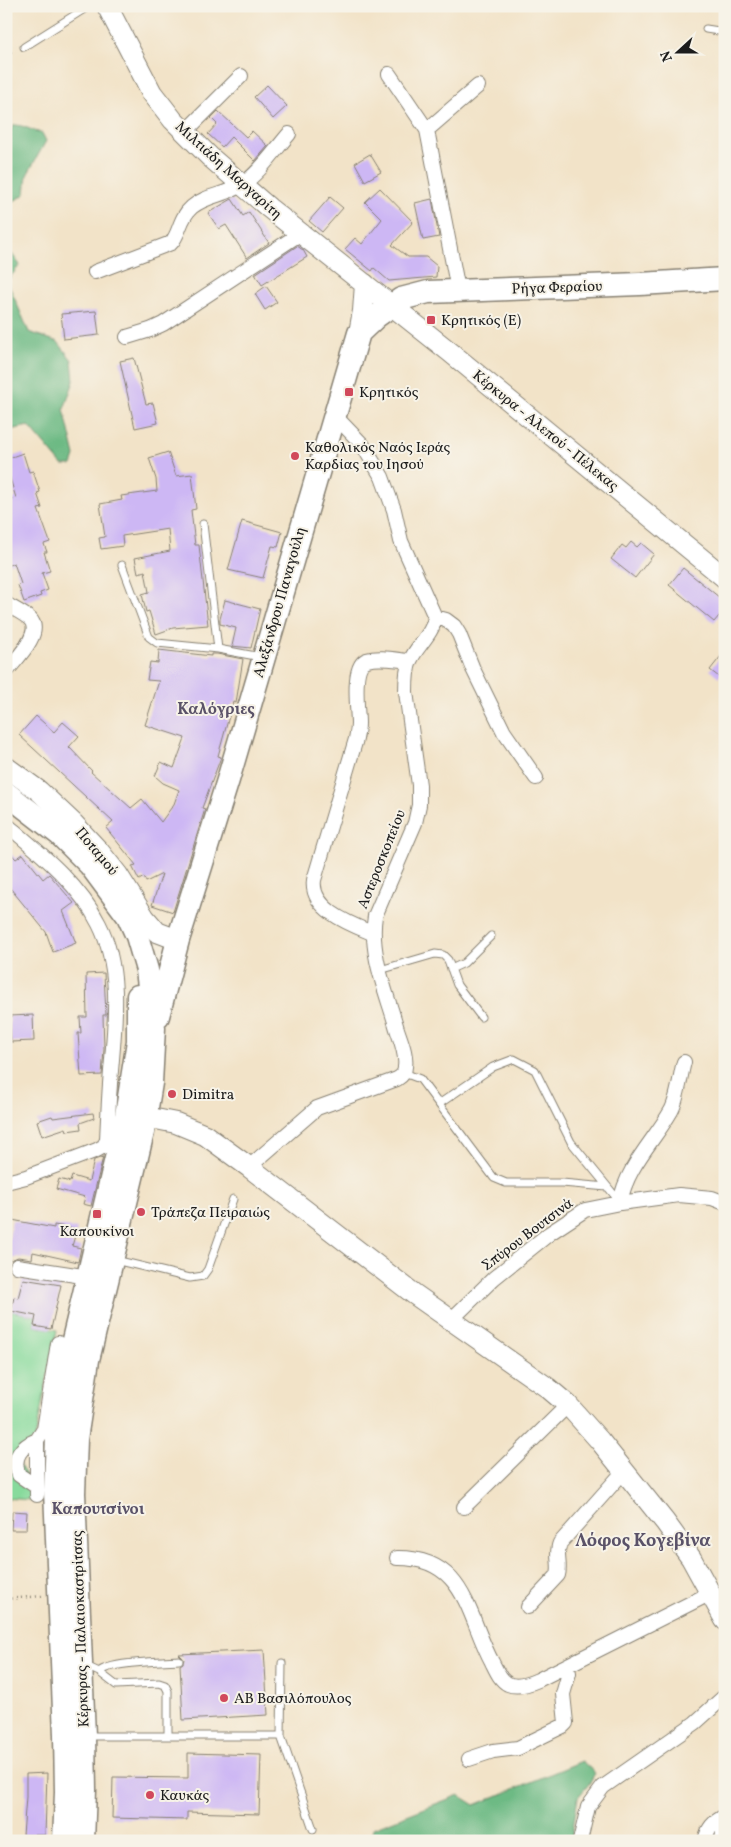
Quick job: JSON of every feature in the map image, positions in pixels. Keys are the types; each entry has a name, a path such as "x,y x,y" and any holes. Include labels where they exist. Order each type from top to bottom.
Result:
{"main road":[{"name":"Ρήγα Φεραίου","path":"392,305 412,295 428,292 725,279"},
{"path":"359,332 392,305"},
{"name":"Αλεξάνδρου Παναγούλη","path":"154,1028 178,940 228,780 359,332"},
{"name":"Κέρκυρας - Παλαιοκαστρίτσας","path":"6,793 59,834 90,866 125,912 137,936 150,985 154,1028 152,1074 136,1117 114,1141 88,1277 59,1376 57,1437 46,1465 55,1490 66,1745 64,1841"},
{"name":"Κέρκυρας - Παλαιοκαστρίτσας","path":"83,1841 85,1790 84,1736 90,1668 74,1493 76,1439 88,1360 112,1259 136,1117 138,995 132,958 111,896"}],"street":[{"name":"Μιλτιάδη Μαργαρίτη","path":"107,6 152,93 184,133 241,185 365,284"},
{"path":"389,74 427,130 458,290"},
{"path":"184,133 241,76"},
{"path":"427,130 478,86"},
{"path":"95,272 171,243 184,217 193,206 207,198 241,185 289,134"},
{"path":"127,336 150,330 163,324 301,233"},
{"path":"359,332 365,284"},
{"name":"Κέρκυρα - Αλεπού - Πέλεκας","path":"365,284 725,578"},
{"path":"334,415 362,444 382,477 394,510 401,541 435,617 446,620 454,626 504,732 536,778"},
{"path":"6,604 28,617 34,624 34,629 32,639 6,672"},
{"name":"Αστεροσκοπείου","path":"404,1073 404,1054 380,970 372,933 375,916 415,823 419,805 419,785 406,692 406,677 410,661 434,625 435,617"},
{"path":"372,933 338,916 322,904 314,890 314,880 356,739 358,726 356,684 360,666 363,662 373,659 410,661"},
{"name":"Ποταμού","path":"6,767 39,791 99,851 118,875 156,932 178,940"},
{"path":"6,824 68,882 93,914 105,937 113,971 115,1007 114,1141 97,1150 26,1177 6,1182"},
{"path":"620,1203 622,1188 672,1109 684,1062"},
{"path":"249,1167 287,1132 317,1108 334,1100 397,1079 404,1073"},
{"path":"136,1117 176,1123 195,1130 221,1146 414,1294 548,1388 568,1405 625,1470 678,1540 711,1593 725,1620"},
{"name":"Σπύρου Βουτσινά","path":"451,1320 494,1278 566,1221 584,1210 620,1203 678,1196 712,1198 725,1203"},
{"path":"17,1266 88,1277"},
{"path":"38,1440 46,1465 37,1491 20,1475 17,1470 16,1460 22,1448 38,1440 44,1429 59,1376 58,1343"},
{"path":"464,1507 568,1405"},
{"path":"528,1607 558,1575 557,1549 560,1543 625,1470"},
{"path":"396,1558 421,1560 433,1565 453,1582 467,1601 486,1652 500,1676 507,1683 518,1686 530,1683 567,1666 711,1593"},
{"path":"469,1759 493,1751 518,1748 563,1726 566,1723 563,1697 569,1674 567,1666"},
{"path":"580,1841 588,1807 603,1787 695,1722 725,1696"},
{"path":"705,1841 712,1824 725,1817"},
{"path":"722,1841 725,1817"}],"lane":[{"path":"24,47 89,6"},
{"path":"706,29 725,32"},
{"path":"204,524 218,649"},
{"path":"122,565 149,637 157,643 218,649 263,657"},
{"path":"451,969 464,963 491,936"},
{"path":"380,970 439,954 446,957 457,985 481,1017"},
{"path":"439,1104 493,1067 514,1059 535,1070 571,1142 620,1203"},
{"path":"404,1073 420,1079 494,1178 506,1183 562,1183 607,1187"},
{"path":"112,1259 190,1278 203,1276 208,1270 233,1199"},
{"path":"90,1668 179,1660"},
{"path":"282,1663 281,1736 313,1829"},
{"path":"90,1668 116,1685 159,1682 165,1685 168,1691 168,1736"},
{"path":"84,1736 281,1736"}],"path":[{"path":"6,1599 42,1596"}],"green space":[{"path":"14,125 42,133 46,141 27,175 25,194 6,206 6,137"},
{"path":"6,246 20,265 7,281 29,332 58,342 72,360 74,381 64,409 75,456 72,465 62,465 29,426 10,430 6,434"},
{"path":"11,1311 36,1316 34,1326 57,1330 35,1439 15,1455 32,1487 31,1500 6,1498 6,1313 11,1314"},
{"path":"582,1761 595,1773 578,1797 571,1841 370,1841 373,1828 459,1795 475,1805"}],"building":[{"path":"267,85 287,106 273,119 254,97"},
{"path":"218,111 246,137 252,131 268,146 255,161 231,137 222,147 208,134 217,124 211,118"},
{"path":"370,154 381,172 365,181 355,163"},
{"path":"380,188 413,222 392,245 408,257 426,257 437,266 436,277 389,281 374,268 372,271 345,249 355,238 362,244 382,219 365,202"},
{"path":"330,197 343,208 322,232 309,221"},
{"path":"232,199 243,216 249,212 269,243 247,258 226,225 219,229 208,213"},
{"path":"432,199 439,237 423,240 415,203"},
{"path":"297,246 303,250 307,257 262,285 255,274"},
{"path":"266,286 277,302 265,310 255,294"},
{"path":"96,311 99,335 64,339 61,314"},
{"path":"134,358 146,404 153,403 158,423 135,428 120,361"},
{"path":"168,452 176,476 192,474 196,509 191,510 195,545 199,545 208,625 173,628 156,634 149,611 146,612 142,594 149,592 145,571 138,573 135,558 170,551 168,529 122,536 123,546 101,549 99,538 105,537 100,504 122,500 121,496 157,491 156,479 149,458"},
{"path":"23,453 29,472 33,471 40,492 37,493 42,508 38,509 50,542 44,544 47,552 44,552 50,571 42,573 48,590 40,593 41,596 24,602 18,585 21,584 14,563 6,566 6,501 16,498 9,475 6,476 6,459"},
{"path":"242,521 282,532 278,547 272,546 263,578 228,570"},
{"path":"631,542 637,547 641,543 654,554 635,578 611,559 622,545 626,548"},
{"path":"683,568 725,602 725,609 714,622 669,585"},
{"path":"225,600 260,609 251,648 232,646 236,628 220,624"},
{"path":"159,650 211,656 211,654 217,654 243,659 236,703 233,702 218,756 221,757 202,808 205,809 173,912 152,905 162,874 146,882 144,877 139,880 132,866 136,865 106,828 113,822 19,735 36,716 54,732 63,722 79,736 69,747 91,772 131,808 142,799 161,822 174,804 179,790 163,783 155,776 161,762 174,768 185,738 145,725 159,681 147,680 150,662 158,663"},
{"path":"725,651 725,669 719,677 710,670"},
{"path":"6,848 16,859 23,854 43,879 49,874 74,903 63,911 76,943 53,952 46,932 6,883"},
{"path":"104,973 106,1015 103,1015 104,1049 102,1075 81,1076 78,1033 81,1033 80,1017 87,1017 86,974"},
{"path":"33,1015 34,1041 11,1042 9,1016"},
{"path":"93,1113 94,1118 80,1123 81,1129 67,1131 66,1128 42,1136 37,1121 52,1116 53,1118"},
{"path":"103,1157 91,1206 83,1204 85,1197 56,1189 59,1179 70,1182 72,1176 89,1181 94,1160"},
{"path":"12,1220 54,1228 54,1225 77,1229 72,1246 81,1248 78,1262 33,1252 32,1259 18,1257 11,1260 6,1259"},
{"path":"23,1279 61,1285 51,1329 34,1326 36,1316 11,1311 14,1297 18,1298"},
{"path":"12,1511 27,1512 26,1530 11,1530"},
{"name":"ΑΒ Βασιλόπουλος","path":"264,1650 268,1715 183,1720 180,1665 184,1659 179,1654"},
{"path":"188,1753 261,1755 259,1814 187,1812 187,1820 112,1818 113,1777 188,1778"},
{"path":"47,1773 45,1835 23,1835 26,1774"}],"place":[{"name":"Κρητικός (E)","path":"431,320"},
{"name":"Κρητικός","path":"349,392"},
{"name":"Καθολικός Ναός Ιεράς Καρδίας του Ιησού","path":"295,456"},
{"name":"Dimitra","path":"172,1094"},
{"name":"Τράπεζα Πειραιώς","path":"141,1212"},
{"name":"Καπουκίνοι","path":"97,1214"},
{"name":"ΑΒ Βασιλόπουλος","path":"224,1698"},
{"name":"Καυκάς","path":"150,1795"}],"district":[{"name":"Καλόγριες","path":"216,708"},
{"name":"Καπουτσίνοι","path":"98,1508"},
{"name":"Λόφος Κογεβίνα","path":"643,1540"}]}
